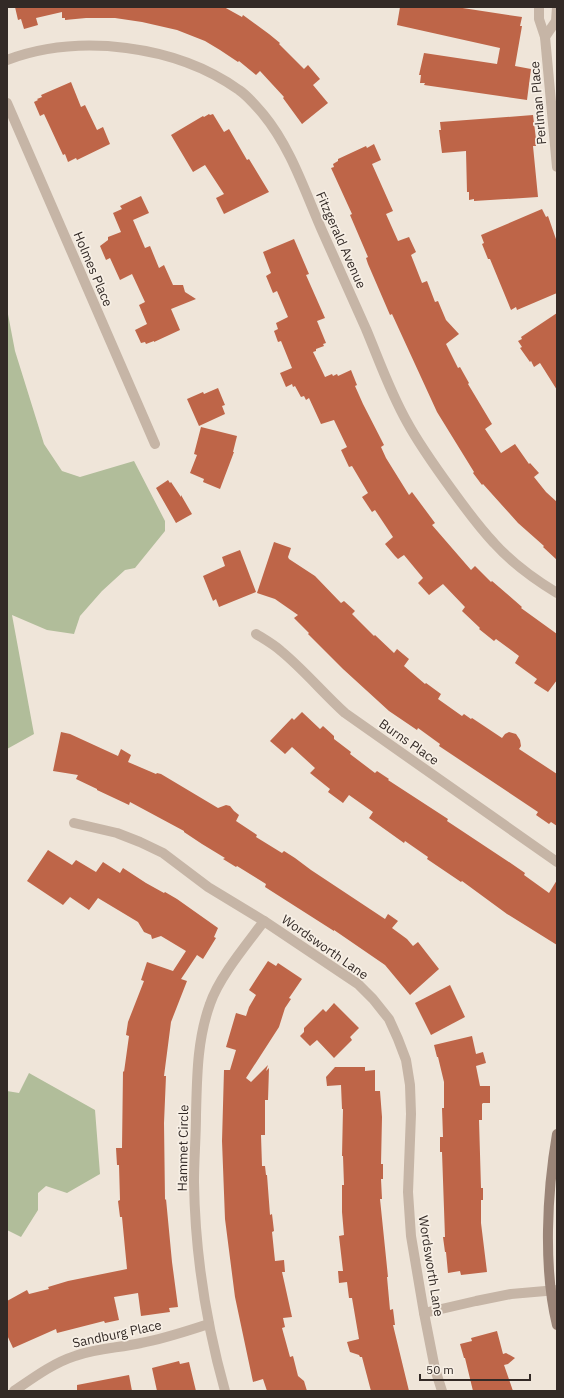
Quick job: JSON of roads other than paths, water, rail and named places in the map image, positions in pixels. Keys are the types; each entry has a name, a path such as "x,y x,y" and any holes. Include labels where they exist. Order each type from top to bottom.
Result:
{"main road":[{"path":"557,1134 549,1201 549,1271 554,1291 557,1325"}],"street":[{"name":"Perlman Place","path":"539,7 539,19 545,37 556,134 557,167"},
{"path":"545,37 556,21 557,7"},
{"name":"Fitzgerald Avenue","path":"7,60 56,48 86,46 117,47 152,52 183,61 215,74 241,91 264,115 283,143 366,329 390,388 406,422 423,450 474,520 494,544 516,565 557,593"},
{"name":"Holmes Place","path":"7,103 155,444"},
{"name":"Burns Place","path":"256,634 280,650 345,713 557,862"},
{"name":"Wordsworth Lane","path":"74,823 117,833 163,853 208,887 264,921 358,984 373,999 389,1019 406,1060 410,1085 411,1114 408,1192 411,1236 424,1313 442,1391"},
{"name":"Hammet Circle","path":"225,1391 209,1324 199,1252 195,1209 194,1181 199,1052 202,1027 210,1003 222,980 264,921"},
{"path":"424,1313 511,1294 554,1291"},
{"name":"Sandburg Place","path":"14,1391 53,1366 74,1356 95,1350 140,1344 209,1324"}]}
